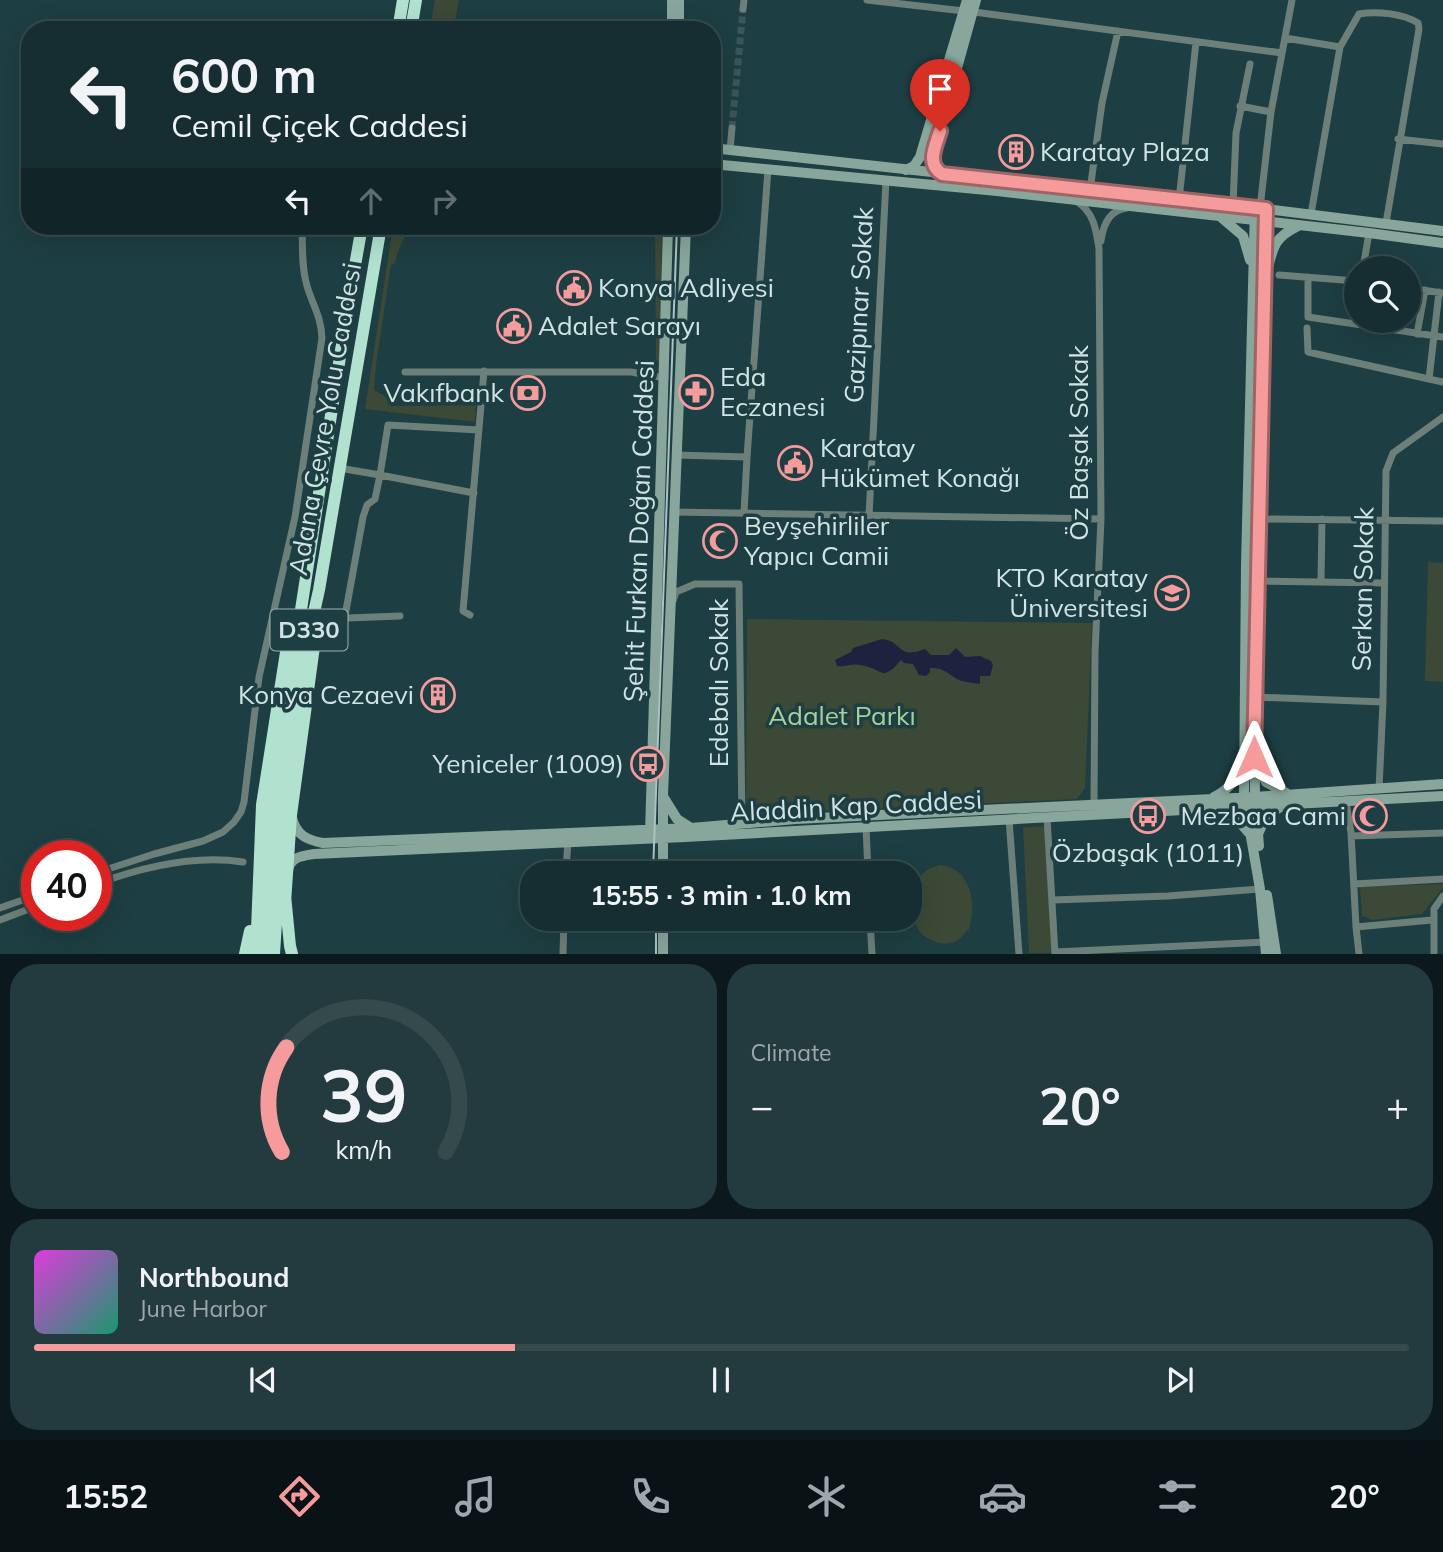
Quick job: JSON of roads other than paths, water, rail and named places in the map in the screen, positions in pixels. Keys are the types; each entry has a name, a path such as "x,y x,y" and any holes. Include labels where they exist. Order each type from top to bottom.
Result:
{"highway":[{"path":"396,0 402,21"},
{"path":"403,0 404,21"},
{"path":"408,21 418,0"},
{"name":"Adana Çevre Yolu Caddesi","path":"265,954 273,805 305,582 361,235"},
{"name":"Adana Çevre Yolu Caddesi","path":"274,954 285,784 303,661 319,590 379,235"},
{"path":"245,954 258,861 263,795 285,654 295,610 305,582"},
{"path":"282,954 291,815 319,590"},
{"path":"256,954 258,861"},
{"path":"285,895 292,954"}],"street":[{"path":"672,0 672,21"},
{"path":"679,0 679,21"},
{"path":"867,0 1282,53"},
{"path":"919,160 922,165 926,165 932,159 969,12 967,0"},
{"path":"906,170 919,160 969,12 976,0"},
{"path":"1255,836 1235,817 1211,804 1233,783 1249,758 1258,581 1263,285 1260,208 1271,112 1292,0"},
{"path":"1311,214 1340,47 1359,13 1370,12 1410,18 1418,23 1419,29 1398,139 1386,223"},
{"path":"1090,190 1102,103 1118,32"},
{"path":"1285,37 1340,47"},
{"path":"1180,200 1196,42"},
{"path":"1233,205 1236,133 1250,64"},
{"path":"1240,106 1271,112"},
{"path":"730,150 732,128"},
{"path":"1398,139 1443,144"},
{"path":"721,149 1260,208 1443,231"},
{"path":"932,159 935,168 942,174"},
{"path":"721,165 1072,200 1443,243"},
{"path":"744,513 768,169"},
{"name":"Gazipınar Sokak","path":"869,516 886,180"},
{"path":"1072,200 1086,207 1093,219 1099,249"},
{"path":"1099,249 1108,218 1118,209 1136,207"},
{"path":"1220,217 1243,236 1254,277"},
{"path":"1260,221 1254,277 1249,758 1250,802 1276,954"},
{"path":"1263,285 1277,240 1300,225"},
{"path":"1365,256 1369,233"},
{"path":"112,868 203,841 223,832 234,822 244,802 259,677 295,517 322,338 321,322 307,288 302,235"},
{"name":"Şehit Furkan Doğan Caddesi","path":"650,834 668,235"},
{"name":"Şehit Furkan Doğan Caddesi","path":"663,861 663,794 685,235"},
{"name":"Öz Başak Sokak","path":"1094,804 1095,652 1101,519 1099,249"},
{"path":"1279,275 1344,280"},
{"path":"1308,277 1308,317 1443,337"},
{"path":"1421,290 1441,293 1429,379"},
{"path":"1418,334 1424,290"},
{"path":"1307,328 1308,352 1443,382"},
{"path":"470,615 463,611 484,371"},
{"path":"405,372 631,372 665,378"},
{"name":"Serkan Sokak","path":"1379,789 1386,471 1393,453 1443,416"},
{"path":"400,616 345,616 363,517 367,505 376,499 388,425 479,430"},
{"path":"676,455 747,457"},
{"path":"339,468 474,493"},
{"path":"673,512 1101,519"},
{"path":"1259,519 1443,521"},
{"path":"1321,582 1322,519"},
{"path":"1258,581 1384,583"},
{"path":"1258,581 1384,583"},
{"name":"Edebalı Sokak","path":"670,611 676,592 683,587 695,584 739,584 742,824"},
{"path":"1254,697 1383,702"},
{"path":"1249,758 1266,782 1290,800 1267,814 1255,836 1266,954"},
{"name":"Aladdin Kap Caddesi","path":"663,833 685,837 1047,817 1290,800 1443,784"},
{"path":"663,794 671,812 691,828"},
{"name":"Aladdin Kap Caddesi","path":"1290,800 1346,803 1443,796"},
{"path":"1346,803 1351,836 1359,954"},
{"name":"Aladdin Kap Caddesi","path":"306,839 323,844 650,834 796,819 1094,804 1211,804"},
{"path":"291,815 294,826 306,839 301,841 299,849 306,855"},
{"path":"1047,817 1055,953 1266,942"},
{"path":"1009,819 1019,954"},
{"path":"866,826 867,861"},
{"path":"1351,836 1443,833"},
{"path":"567,861 568,837"},
{"name":"Aladdin Kap Caddesi","path":"306,855 568,837"},
{"path":"666,861 674,843 685,837"},
{"path":"286,878 289,865 299,856 306,855"},
{"path":"112,879 143,868 220,860 243,862"},
{"path":"1354,884 1443,878"},
{"path":"1053,900 1168,896 1260,889"},
{"path":"1434,954 1432,920 1434,909 1443,896"},
{"path":"0,908 21,901"},
{"path":"0,920 21,912"},
{"path":"1356,927 1432,920"},
{"path":"563,954 564,931"},
{"path":"663,931 663,954"},
{"path":"871,931 872,954"}],"water":[{"path":"882,639 910,652 925,649 931,655 949,655 956,648 965,657 980,656 991,661 993,665 990,676 980,676 980,684 959,680 938,668 930,668 926,676 919,675 913,664 901,660 886,673 858,665 837,666 835,660 851,652 853,648"}],"tunnel":[{"path":"732,128 743,9"}],"tram line":[{"path":"653,861 677,235"},
{"path":"656,931 656,954"}],"place":[{"name":"Karatay Plaza","path":"1016,152"},
{"name":"Konya Adliyesi","path":"574,288"},
{"name":"Adalet Sarayı","path":"514,326"},
{"name":"Eda Eczanesi","path":"696,392"},
{"name":"Vakıfbank","path":"528,393"},
{"name":"Karatay Hükümet Konağı","path":"795,463"},
{"name":"Beyşehirliler Yapıcı Camii","path":"720,541"},
{"name":"KTO Karatay Üniversitesi","path":"1172,593"},
{"name":"Konya Cezaevi","path":"438,695"},
{"name":"Yeniceler (1009)","path":"648,764"},
{"name":"Özbaşak (1011)","path":"1148,816"},
{"name":"Mezbaa Cami","path":"1370,816"}],"park label":[{"name":"Adalet Parkı","path":"842,716"}]}
